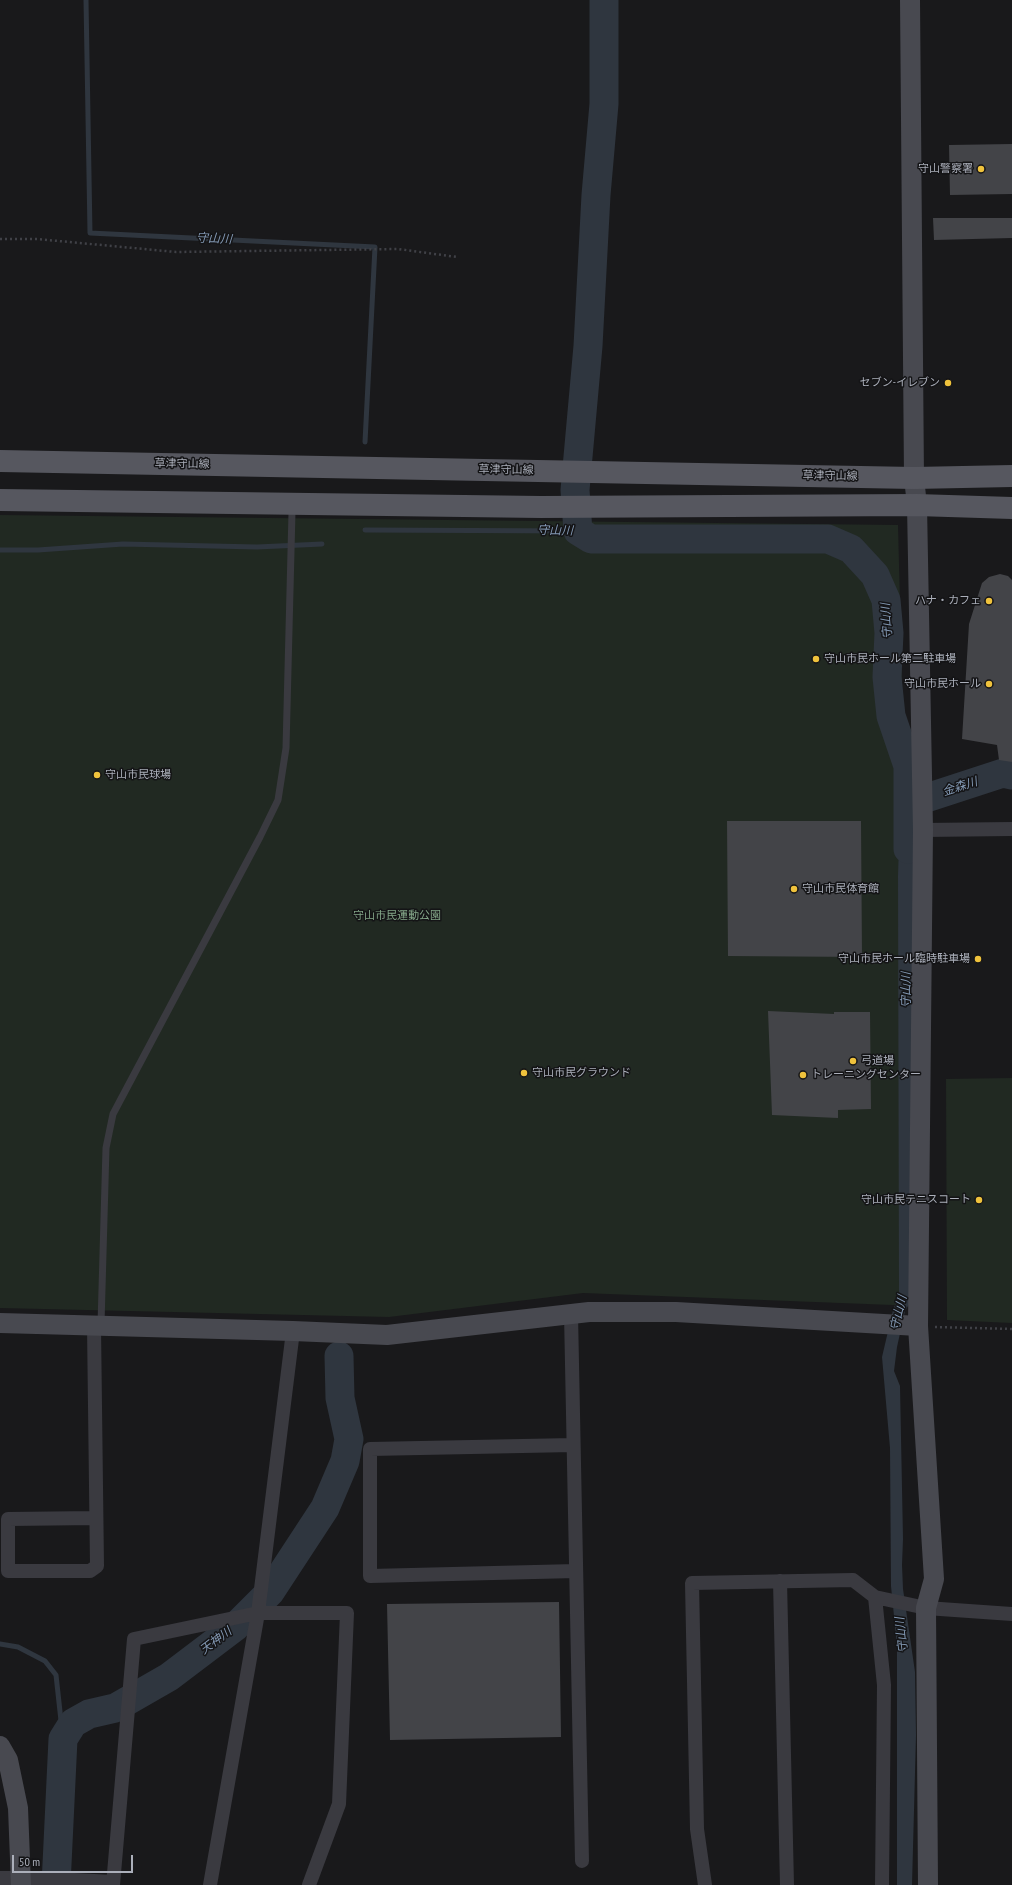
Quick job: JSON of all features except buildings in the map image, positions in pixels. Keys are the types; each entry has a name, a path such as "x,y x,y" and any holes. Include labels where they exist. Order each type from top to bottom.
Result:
{"main road":[{"name":"草津守山線","path":"0,461 914,478 1012,476"},
{"path":"0,500 541,507 917,505 1012,508"}],"street":[{"path":"910,0 914,478 917,505 923,822 918,1326 934,1579 926,1608 928,1885"},
{"path":"923,822 1012,829"},
{"path":"0,1323 387,1335 589,1312 676,1312 918,1326"},
{"path":"571,1314 582,1861"},
{"path":"96,1518 8,1519 8,1570 90,1571 97,1566 98,1326"},
{"path":"210,1885 258,1613 293,1331"},
{"path":"574,1445 370,1449 370,1576 576,1571"},
{"path":"705,1885 697,1829 692,1583 853,1580 874,1597 926,1608 1012,1614"},
{"path":"780,1581 787,1885"},
{"path":"874,1597 884,1685 882,1885"},
{"path":"0,1878 21,1882 36,1878 113,1884 134,1639 258,1613 347,1613 339,1804 309,1885"},
{"path":"0,1746 8,1760 18,1808 21,1882"}],"lane":[{"path":"98,1326 106,1148 113,1114 260,837 278,800 286,748 292,512"}],"path":[{"path":"0,239 37,238 176,252 398,249 457,257"},
{"path":"918,1326 1012,1329"}],"green space":[{"name":"守山市民運動公園","path":"0,515 898,525 918,1306 583,1293 389,1317 0,1308"},
{"name":"守山市民テニスコート","path":"1012,1078 1012,1323 947,1320 946,1079"}],"water":[{"path":"915,807 914,1296 905,1311 897,1347 894,1371 900,1386 903,1589 915,1672 916,1735 912,1885 897,1885 897,1646 891,1586 890,1448 882,1357 893,1310 899,1295 898,876 900,812"}],"waterway":[{"name":"守山川","path":"86,0 90,233 375,247 365,442"},
{"name":"守山川","path":"604,0 604,104 596,195 588,346 575,490 578,531 591,539 828,539 851,549 875,575 886,600 889,633 887,677 891,716 908,766 908,849"},
{"name":"守山川","path":"365,530 578,531"},
{"path":"0,550 38,550 123,544 257,547 322,544"},
{"name":"金森川","path":"908,804 1003,773 1012,775"},
{"name":"天神川","path":"56,1885 63,1739 73,1723 89,1714 115,1708 169,1677 235,1627 270,1592 325,1508 345,1461 349,1439 340,1398 339,1356"},
{"path":"0,1644 18,1647 45,1661 56,1675 63,1739"}],"place":[{"name":"守山警察署","path":"981,169"},
{"name":"セブン-イレブン","path":"948,383"},
{"name":"ハナ・カフェ","path":"989,601"},
{"name":"守山市民ホール第二駐車場","path":"816,659"},
{"name":"守山市民ホール","path":"989,684"},
{"name":"守山市民球場","path":"97,775"},
{"name":"守山市民体育館","path":"794,889"},
{"name":"守山市民ホール臨時駐車場","path":"978,959"},
{"name":"弓道場","path":"853,1061"},
{"name":"守山市民グラウンド","path":"524,1073"},
{"name":"トレーニングセンター","path":"803,1075"},
{"name":"守山市民テニスコート","path":"979,1200"}]}
